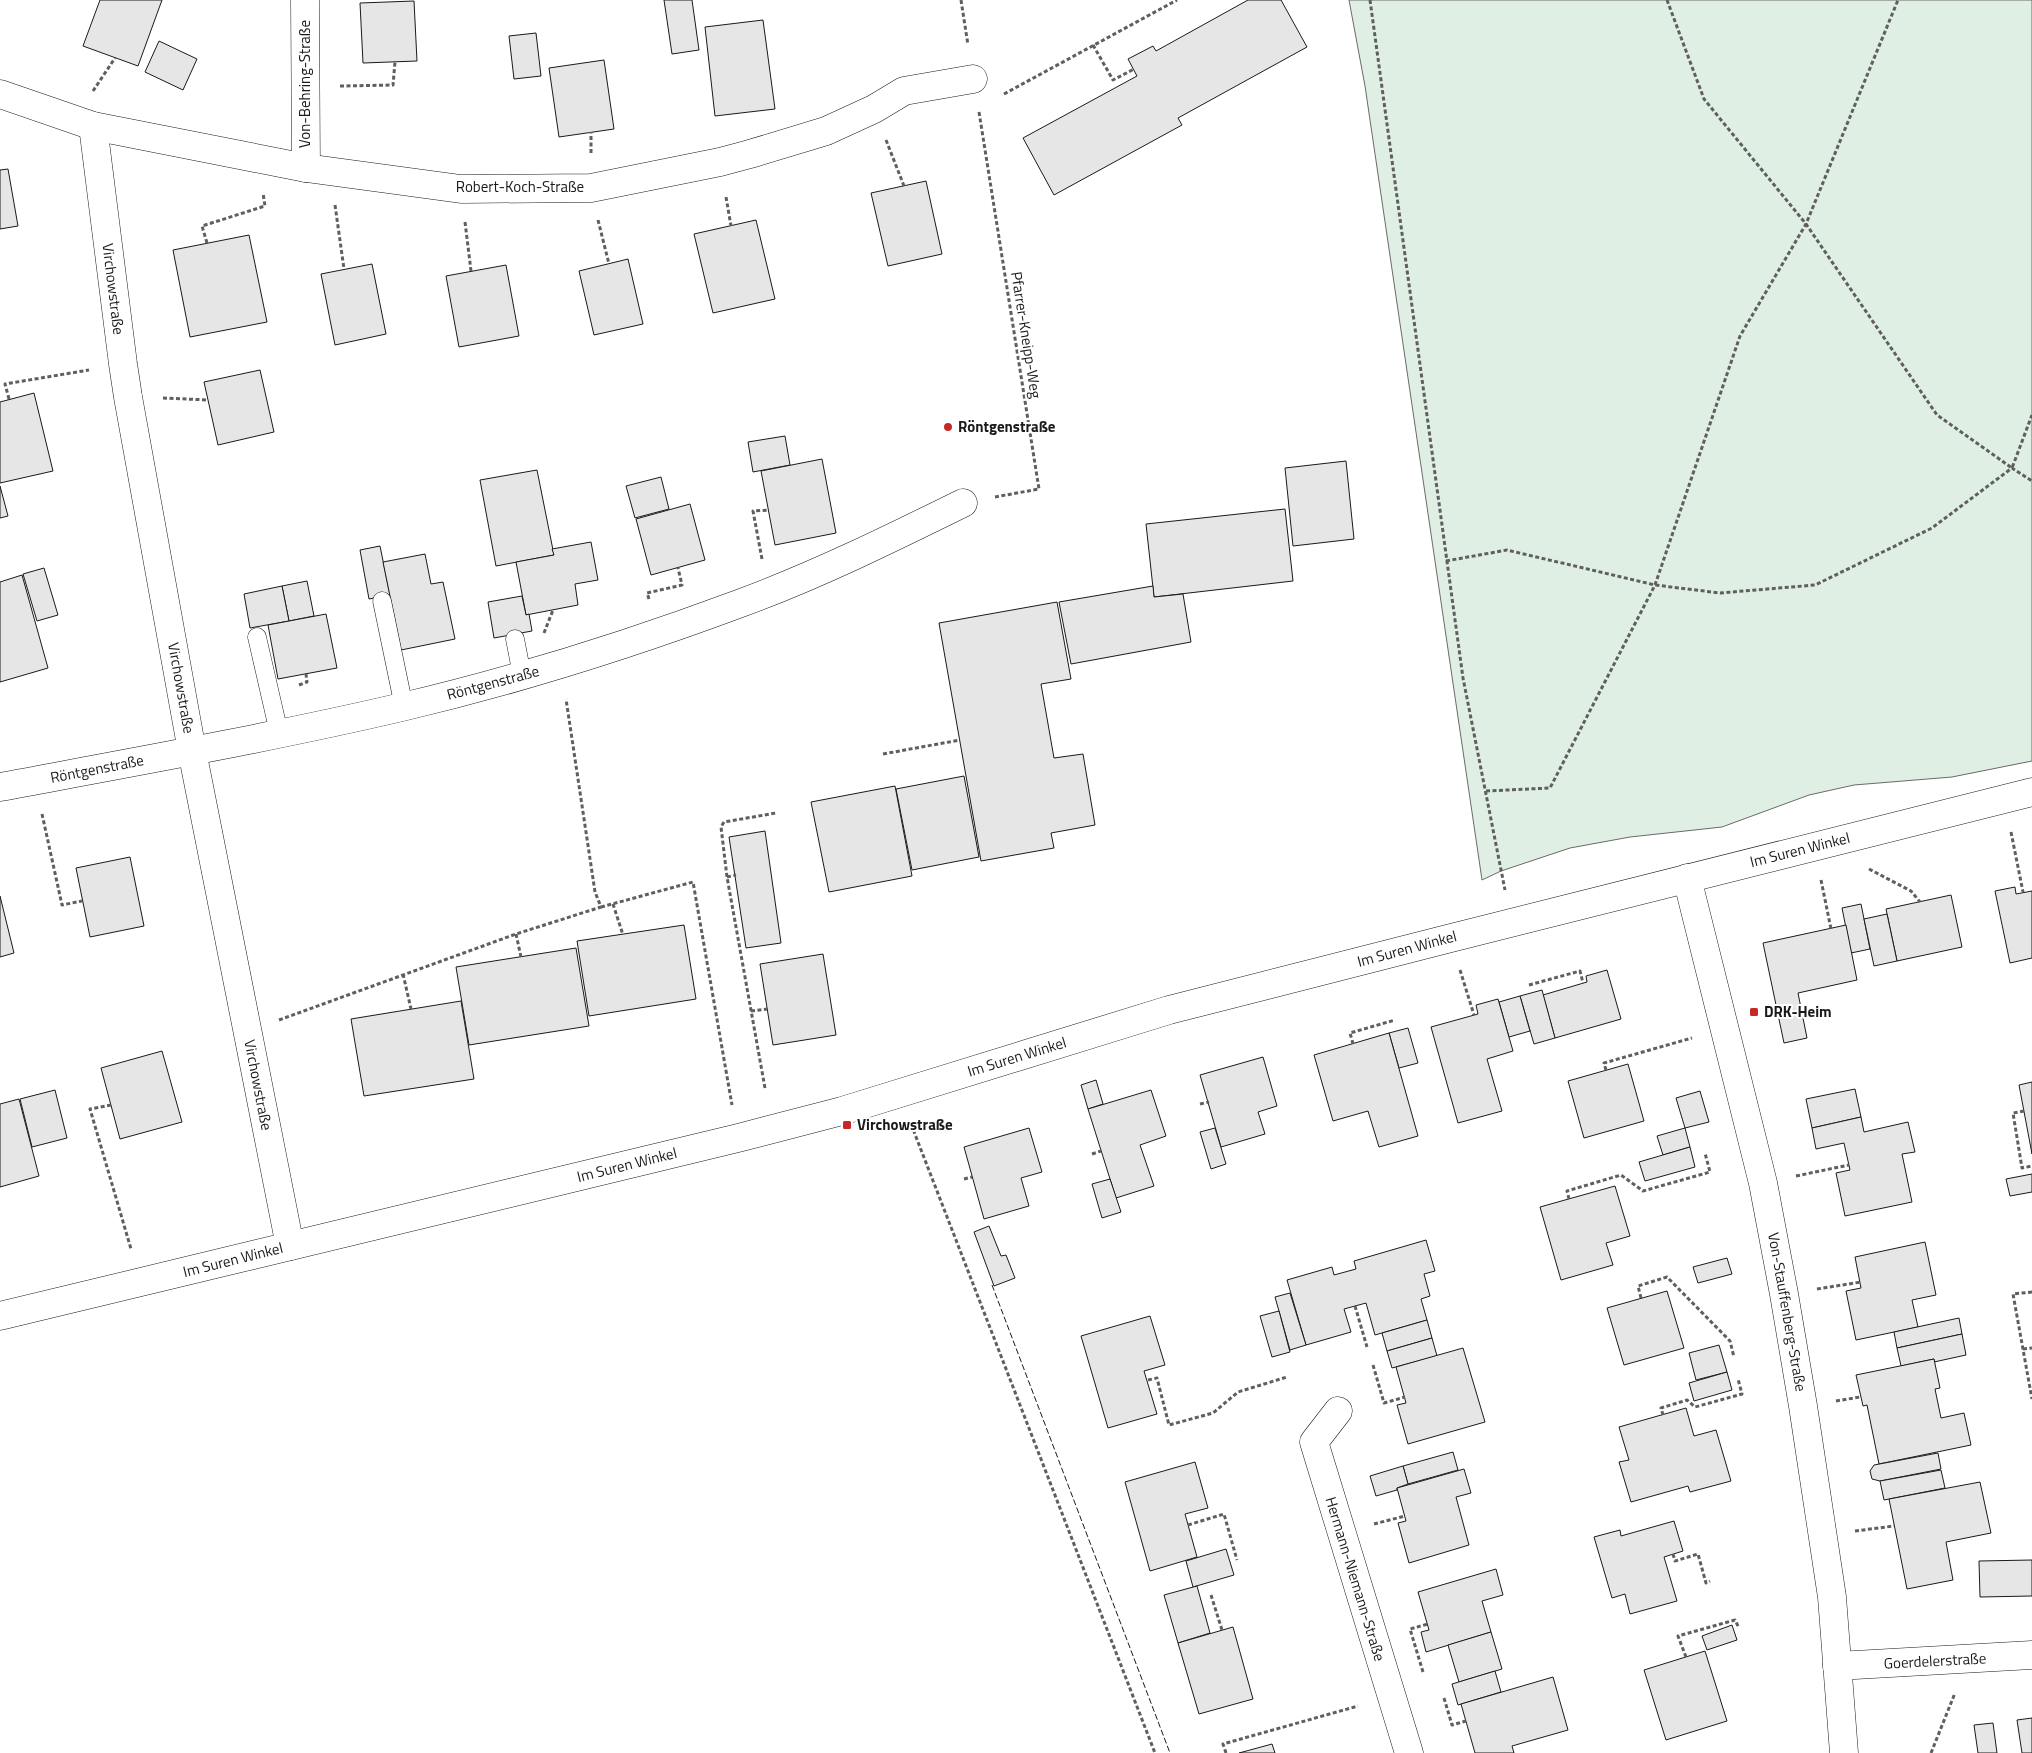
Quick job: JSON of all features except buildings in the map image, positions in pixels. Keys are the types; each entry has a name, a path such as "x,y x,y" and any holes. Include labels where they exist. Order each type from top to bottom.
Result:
{"street":[{"name":"Von-Behring-Straße","path":"305,0 305,87 318,169"},
{"name":"Robert-Koch-Straße","path":"0,94 93,126 318,169 460,189 591,188 720,162 750,154 826,132 874,109 904,91 973,79"},
{"name":"Virchowstraße","path":"93,126 122,364 192,751 290,1246"},
{"name":"Röntgenstraße","path":"0,787 279,734 404,707 561,664 668,629 769,592 852,557 963,503"},
{"name":"Im Suren Winkel","path":"0,1316 738,1138 842,1111 1169,1010 2032,792"},
{"name":"Von-Stauffenberg-Straße","path":"1687,878 1763,1183 1784,1294 1832,1598 1844,1753"},
{"name":"Hermann-Niemann-Straße","path":"1338,1411 1314,1442 1409,1753"},
{"name":"Goerdelerstraße","path":"1837,1666 2032,1656"}],"lane":[{"path":"382,601 404,707"},
{"path":"257,637 279,734"},
{"path":"514,639 522,675"}],"path":[{"name":"Pfarrer-Kneipp-Weg","path":"961,0 1039,489 963,503"},
{"path":"1003,94 1176,0"},
{"path":"1370,0 1446,561 1464,678 1512,923"},
{"path":"1667,0 1704,99 1806,224 1937,415 2032,481"},
{"path":"1486,791 1550,788 1655,585 1740,336 1806,224 1898,0"},
{"path":"1093,45 1114,80 1134,69"},
{"path":"305,87 393,85 395,62"},
{"path":"874,109 904,186"},
{"path":"206,243 202,226 265,206 258,158"},
{"path":"318,169 344,269"},
{"path":"591,188 609,264"},
{"path":"460,189 471,272"},
{"path":"9,400 5,384 122,364"},
{"path":"128,397 208,400"},
{"path":"1446,561 1507,550 1655,585 1720,594 1815,585 1932,528 2012,468 2032,415"},
{"path":"769,510 753,511 769,592"},
{"path":"561,664 596,892 601,907"},
{"path":"883,754 960,740"},
{"path":"35,780 62,905 82,902"},
{"path":"2003,798 2023,892"},
{"path":"766,1088 727,877 721,827 724,822 776,813"},
{"path":"1814,846 1831,929"},
{"path":"1864,866 1911,892 1920,902"},
{"path":"727,877 736,875"},
{"path":"248,1031 516,934 601,907 693,882 738,1138"},
{"path":"613,904 623,935"},
{"path":"516,934 521,957"},
{"path":"1451,938 1474,1015"},
{"path":"1529,985 1580,971 1583,983"},
{"path":"404,974 411,1009"},
{"path":"751,1012 767,1008"},
{"path":"1353,1044 1350,1033 1395,1020"},
{"path":"1606,1070 1604,1063 1724,1029"},
{"path":"899,1093 1155,1753"},
{"path":"1200,1104 1208,1102"},
{"path":"111,1105 90,1109 141,1282"},
{"path":"2024,1111 2013,1113 2022,1168 2032,1166"},
{"path":"1092,1154 1101,1151"},
{"path":"1569,1199 1567,1190 1621,1175 1643,1191 1710,1172 1705,1153"},
{"path":"1763,1183 1849,1165"},
{"path":"964,1179 972,1177"},
{"path":"1641,1298 1638,1286 1667,1277 1730,1341 1734,1358"},
{"path":"1784,1294 1861,1282"},
{"path":"2032,1292 2012,1294 2032,1399"},
{"path":"1355,1306 1367,1347"},
{"path":"2023,1349 2032,1348"},
{"path":"1373,1365 1384,1403 1405,1397"},
{"path":"1148,1380 1156,1378 1169,1425 1213,1413 1238,1392 1287,1377"},
{"path":"1663,1415 1661,1408 1687,1400 1695,1407 1742,1394 1738,1379"},
{"path":"1188,1525 1224,1514 1237,1560"},
{"path":"1372,1516 1374,1524 1404,1516"},
{"path":"1673,1554 1675,1561 1698,1554 1706,1583 1710,1581"},
{"path":"1211,1595 1222,1630"},
{"path":"1686,1657 1678,1636 1735,1620 1739,1628"},
{"path":"1423,1672 1410,1629 1428,1624"},
{"path":"1931,1753 1956,1690"},
{"path":"1226,1753 1223,1744 1391,1696"},
{"path":"1444,1698 1452,1725 1466,1721"}],"green space":[{"path":"1349,0 2032,0 2032,761 1952,777 1854,785 1809,795 1722,827 1630,837 1570,848 1501,871 1482,880 1365,86"}],"fence":[{"path":"992,1285 1170,1753"}],"place":[{"name":"Röntgenstraße","path":"948,427"},
{"name":"DRK-Heim","path":"1754,1012"},
{"name":"Virchowstraße","path":"847,1125"}]}
